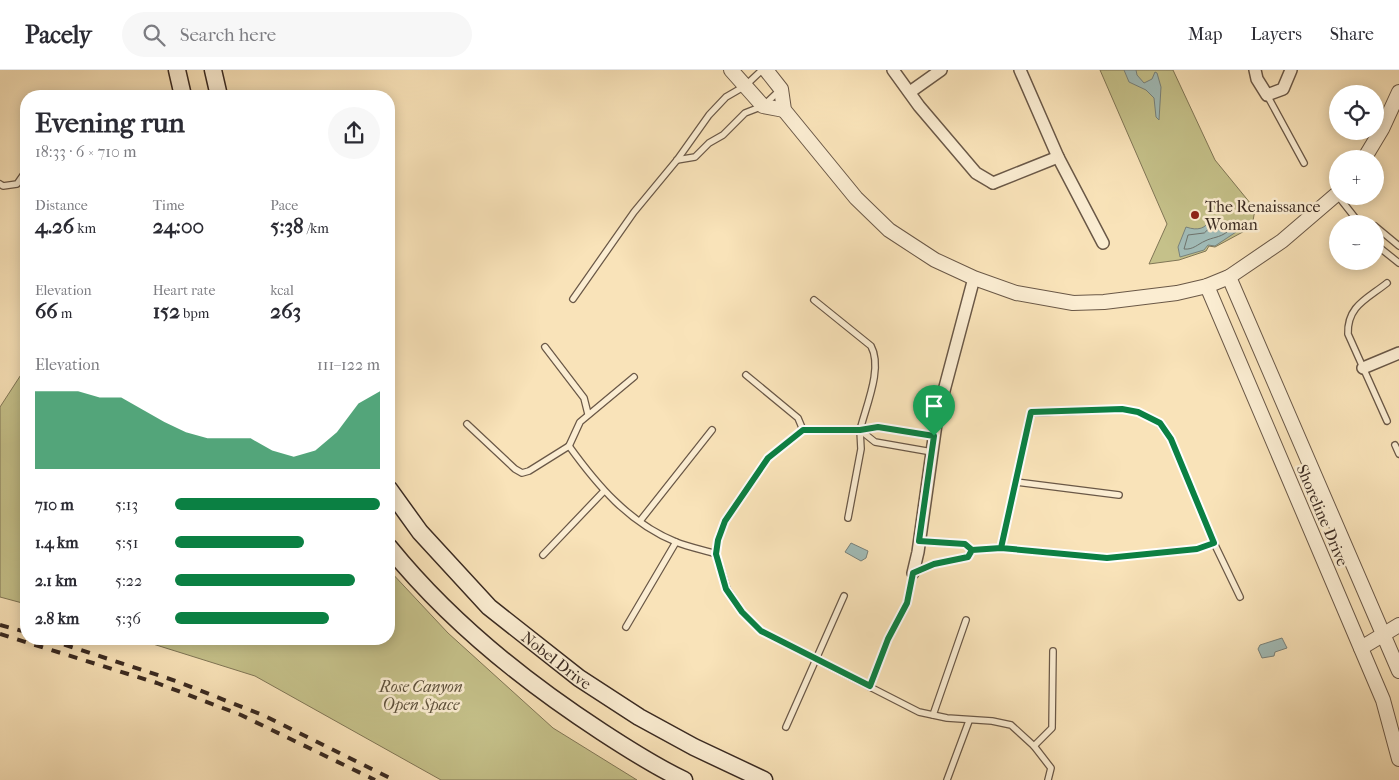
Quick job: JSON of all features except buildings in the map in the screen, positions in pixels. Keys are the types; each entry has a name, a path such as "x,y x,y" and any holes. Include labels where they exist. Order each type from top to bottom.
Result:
{"main road":[{"path":"177,70 182,90"},
{"path":"213,70 218,90"},
{"name":"Nobel Drive","path":"395,497 420,532 490,607 579,678 639,717 694,747 764,780"},
{"name":"Nobel Drive","path":"395,553 469,633 524,678 551,699 614,740 684,780"}],"street":[{"path":"731,70 763,106 784,110"},
{"path":"764,70 781,89 784,110 856,198 889,230 935,260 974,278 1016,293 1073,302 1104,302 1156,296 1207,286 1229,277 1282,241 1329,202"},
{"path":"893,70 919,106 976,174 992,187 1058,157"},
{"path":"910,92 942,70"},
{"path":"1020,70 1058,157 1103,243"},
{"path":"1255,70 1257,79 1267,95 1283,89 1291,70"},
{"path":"1369,150 1382,129 1399,92"},
{"name":"Shoreline Drive","path":"1229,277 1399,671"},
{"path":"913,573 937,417 974,278"},
{"name":"Shoreline Drive","path":"1207,286 1383,700 1399,760"},
{"path":"1363,368 1399,353"},
{"path":"1360,648 1385,635 1399,625"}],"lane":[{"path":"572,299 634,212 677,160 709,115 726,97 745,86 764,70"},
{"path":"677,160 695,157 709,143 723,135 745,114 763,106 781,89"},
{"path":"1267,95 1304,163"},
{"path":"0,184 17,184 20,179"},
{"path":"1346,205 1354,215"},
{"path":"1384,234 1399,246"},
{"path":"1384,251 1399,263"},
{"path":"1387,283 1354,309 1348,321 1348,334 1387,421"},
{"path":"814,300 871,346 875,354 877,366 860,430 861,449 848,518"},
{"path":"545,347 584,398 588,414"},
{"path":"746,375 798,418 803,430"},
{"path":"467,424 515,469 522,472 529,471 569,446 580,422 634,377"},
{"path":"1001,548 1031,412 1122,409 1138,412 1160,423 1171,439 1214,543 1240,597"},
{"path":"934,436 878,427 860,430 803,430 768,458 725,521 718,540 716,554 726,589 742,612 761,631 919,712 1010,725 1034,746 1051,768 1048,780"},
{"path":"640,521 712,430"},
{"path":"860,430 875,442 932,452"},
{"path":"1395,445 1399,454"},
{"path":"569,446 604,491 640,521 676,542 716,554"},
{"path":"1016,482 1119,495"},
{"path":"543,555 604,491"},
{"path":"919,541 965,544 972,550 1001,548 1107,558 1197,549 1214,543"},
{"path":"626,627 676,542"},
{"path":"870,686 888,639 907,603 913,573 934,564 968,557 972,550"},
{"path":"786,727 844,596"},
{"path":"933,715 966,620"},
{"path":"1034,746 1052,728 1053,651"},
{"path":"947,780 969,720"}],"green space":[{"path":"1100,70 1173,70 1215,160 1255,209 1252,227 1215,247 1209,246 1206,251 1179,260 1149,264 1167,224"},
{"path":"20,376 20,602 0,597 0,407"},
{"name":"Rose Canyon Open Space","path":"395,576 448,633 553,728 637,780 441,780 255,676 156,645 395,645"}],"water":[{"path":"1124,70 1136,70 1137,75 1144,83 1152,79 1155,72 1157,73 1161,87 1159,120 1156,117 1154,98 1146,90 1129,82"},
{"path":"1211,218 1229,224 1236,232 1215,246 1208,245 1204,250 1180,257 1178,247 1186,227 1194,229 1204,227"},
{"path":"851,543 868,551 866,558 861,561 845,552"},
{"path":"1282,638 1287,648 1275,652 1274,656 1262,658 1258,649 1260,645"}],"railway":[{"path":"0,625 20,630"},
{"path":"0,634 20,640"},
{"path":"35,645 157,683 241,715 375,780"},
{"path":"65,645 176,681 265,716 394,780"}],"place":[{"name":"The Renaissance Woman","path":"1195,215"}],"route":[{"path":"934,436 878,427 860,430 803,430 768,458 725,521 718,540 716,554 726,589 742,612 761,631 870,686 879,659 898,616 907,603 913,573 934,564 968,557 972,550 1001,548 1107,558 1197,549 1214,543 1171,439 1160,423 1138,412 1122,409 1031,412 1001,548 991,549 972,550 965,544 919,541 934,436"}]}
